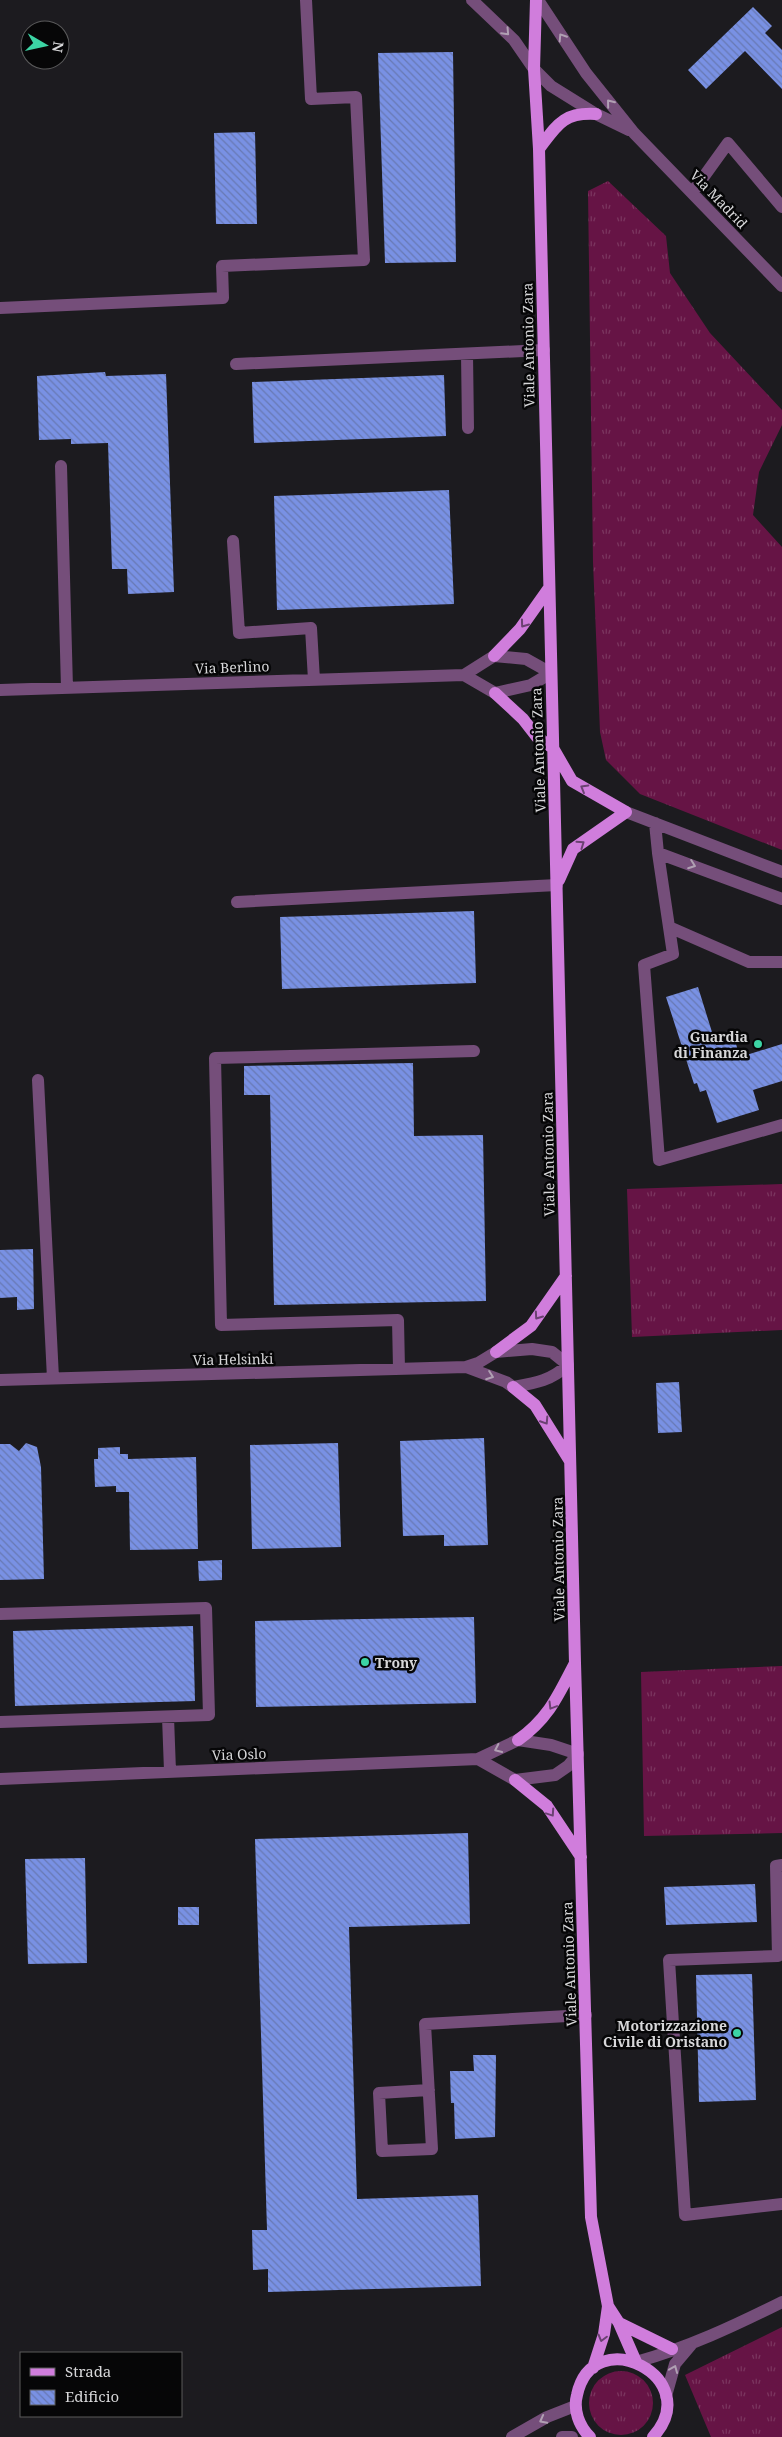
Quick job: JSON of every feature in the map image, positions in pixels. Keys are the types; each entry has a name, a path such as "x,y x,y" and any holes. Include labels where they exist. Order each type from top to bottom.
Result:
{"main road":[{"name":"Viale Antonio Zara","path":"537,0 534,69 539,149 568,1365 591,2217 608,2306 604,2334 593,2368 580,2385 575,2406"},
{"path":"539,149 565,118 578,113 596,114"},
{"path":"494,656 520,629 549,588"},
{"path":"495,693 538,737 553,748 572,781 626,812 573,849 557,885"},
{"path":"496,1352 531,1326 566,1276"},
{"path":"512,1387 535,1405 571,1461"},
{"path":"518,1740 536,1727 551,1709 576,1663"},
{"path":"515,1780 547,1806 581,1857"},
{"name":"Viale Antonio Zara","path":"608,2306 619,2323 636,2362"},
{"path":"619,2323 672,2349"},
{"path":"593,2368 610,2360 623,2359 636,2362 651,2370 666,2396 664,2418 657,2434"},
{"path":"575,2406 578,2419 590,2437"}],"street":[{"path":"0,308 223,298 222,266 364,260 356,97 311,99 306,0"},
{"path":"471,0 480,0"},
{"name":"Via Madrid","path":"471,0 514,40 534,69 551,86 596,114 634,133"},
{"name":"Via Madrid","path":"537,0 586,73 634,133 782,286"},
{"path":"692,193 728,143 782,207"},
{"path":"236,364 544,350"},
{"path":"466,354 468,428"},
{"path":"61,466 67,688"},
{"path":"233,541 239,633 311,628 314,680"},
{"path":"494,656 526,658 551,673 531,685 495,693 464,675 494,656"},
{"name":"Via Berlino","path":"0,690 464,675"},
{"path":"626,812 782,872"},
{"path":"655,823 673,954 644,965 659,1160 782,1126"},
{"path":"658,853 782,899"},
{"path":"237,902 557,885"},
{"path":"669,927 749,962 782,962"},
{"path":"399,1369 398,1320 221,1325 215,1058 474,1051"},
{"path":"38,1080 53,1378"},
{"name":"Via Helsinki","path":"0,1380 466,1367 478,1363 496,1352 532,1349 552,1352 568,1365"},
{"path":"512,1387 534,1384 555,1377 568,1365"},
{"name":"Via Helsinki","path":"466,1367 506,1382 512,1387"},
{"path":"0,1614 206,1608 209,1715 0,1722"},
{"path":"168,1717 170,1772"},
{"path":"478,1759 515,1780 555,1775 568,1766 578,1754 551,1745 518,1740"},
{"name":"Via Oslo","path":"0,1779 478,1759 518,1740"},
{"path":"782,1865 776,1866 778,1956 669,1960 686,2215 782,2204"},
{"path":"429,2090 379,2093 382,2152 432,2149 429,2090 425,2024 586,2015"},
{"path":"636,2362 672,2349 691,2345 782,2302"},
{"path":"666,2396 675,2364 691,2345"},
{"path":"512,2437 547,2417 575,2406"},
{"path":"562,2437 572,2437"}],"green space":[{"path":"608,181 666,236 670,273 710,333 782,410 782,425 759,472 753,515 782,547 782,850 640,794 606,760 600,732 593,562 588,191"},
{"path":"782,1184 782,1330 632,1337 627,1189"},
{"path":"782,1666 782,1833 644,1836 641,1672"},
{"path":"782,2327 782,2437 711,2437 685,2375"},
{"path":"621,2371 639,2377 647,2385 653,2403 647,2421 639,2429 621,2435 603,2429 595,2421 589,2403 595,2385 603,2377"}],"building":[{"path":"753,7 772,26 765,33 782,50 782,89 745,51 706,89 688,70"},
{"path":"453,52 456,262 385,263 378,53"},
{"path":"255,132 257,224 216,224 214,133"},
{"path":"105,372 106,376 166,374 174,592 128,594 127,569 112,569 108,443 71,444 71,439 39,440 37,376"},
{"path":"444,375 446,436 254,443 252,382"},
{"path":"449,490 454,604 277,610 274,496"},
{"path":"474,911 476,983 282,989 280,917"},
{"name":"Guardia di Finanza","path":"698,987 716,1045 736,1044 740,1057 782,1044 782,1081 753,1090 759,1110 717,1123 706,1090 700,1092 697,1083 694,1084 666,997"},
{"path":"413,1063 414,1136 483,1135 486,1301 274,1305 270,1095 244,1095 244,1066"},
{"path":"33,1249 34,1309 17,1310 17,1297 0,1298 0,1250"},
{"path":"679,1382 682,1432 658,1433 656,1383"},
{"path":"484,1438 488,1545 444,1546 444,1535 403,1536 400,1441"},
{"path":"26,1443 37,1447 41,1467 44,1579 0,1580 0,1444 10,1444 19,1451"},
{"path":"338,1443 341,1547 252,1549 250,1445"},
{"path":"120,1447 120,1454 128,1454 128,1459 196,1457 198,1549 130,1550 129,1492 116,1492 116,1486 95,1487 94,1459 98,1459 98,1448"},
{"path":"222,1560 222,1580 199,1581 198,1561"},
{"name":"Trony","path":"474,1617 476,1703 256,1707 255,1621"},
{"path":"193,1626 195,1701 15,1706 13,1631"},
{"path":"468,1833 470,1924 349,1927 357,2199 478,2195 481,2286 268,2292 268,2269 253,2270 252,2230 267,2230 255,1839"},
{"path":"85,1858 87,1963 28,1964 25,1859"},
{"path":"755,1884 757,1922 666,1925 664,1887"},
{"path":"178,1907 199,1907 199,1925 178,1925"},
{"name":"Motorizzazione Civile di Oristano","path":"752,1974 756,2100 699,2102 696,1975"},
{"path":"473,2055 496,2055 495,2137 455,2139 454,2103 451,2103 450,2071 474,2071"}],"place":[{"name":"Guardia di Finanza","path":"758,1044"},
{"name":"Trony","path":"365,1662"},
{"name":"Motorizzazione Civile di Oristano","path":"737,2033"}]}
